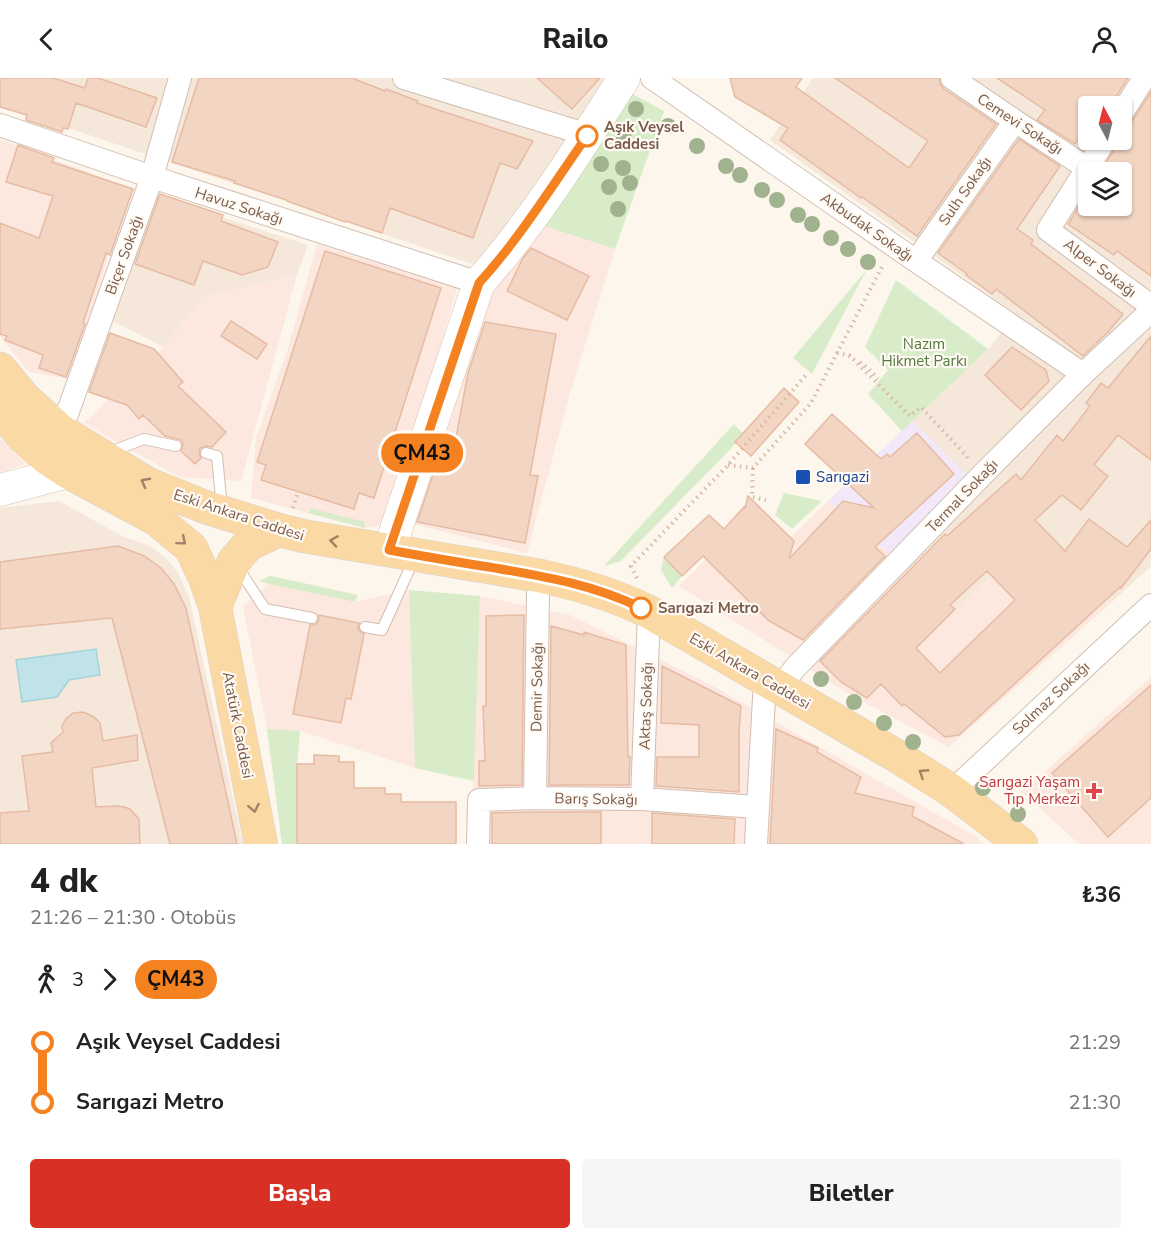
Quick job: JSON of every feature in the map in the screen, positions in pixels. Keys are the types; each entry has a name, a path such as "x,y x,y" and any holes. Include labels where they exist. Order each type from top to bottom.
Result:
{"main road":[{"name":"Eski Ankara Caddesi","path":"0,369 25,399 61,431 148,484 222,512 303,536 579,584 631,603 645,598 772,684 895,755 952,791 1021,844"},
{"name":"Eski Ankara Caddesi","path":"0,409 22,437 47,458 68,472 156,519 191,548 215,607"},
{"path":"215,607 234,561 249,544 279,530"},
{"name":"Atatürk Caddesi","path":"215,607 261,844"}],"street":[{"name":"Biçer Sokağı","path":"61,431 152,177 180,78"},
{"path":"404,78 588,135"},
{"path":"402,553 479,283 518,236 588,135 624,78"},
{"name":"Akbudak Sokağı","path":"652,78 1083,374"},
{"name":"Cemevi Sokağı","path":"952,78 1078,162"},
{"path":"1132,97 1144,78"},
{"name":"Sulh Sokağı","path":"916,261 1015,122"},
{"name":"Havuz Sokağı","path":"0,125 479,283"},
{"name":"Alper Sokağı","path":"1078,184 1048,230 1151,309"},
{"name":"Termal Sokağı","path":"772,684 794,669 983,474 1151,309"},
{"path":"0,490 68,472"},
{"name":"Demir Sokağı","path":"536,798 538,593 541,576"},
{"name":"Aktaş Sokağı","path":"642,799 645,598"},
{"name":"Solmaz Sokağı","path":"952,791 1151,605"},
{"path":"756,844 757,807 772,684"},
{"name":"Barış Sokağı","path":"478,844 479,800 642,799 757,807"}],"lane":[{"path":"101,456 144,439 176,446"},
{"path":"206,453 217,456 222,512"},
{"path":"365,627 382,630 402,553"},
{"path":"234,561 265,609 312,618"}],"path":[{"path":"766,500 752,497 753,468 811,403 893,245"},
{"path":"837,353 849,355 868,368 878,379"},
{"path":"849,355 910,416 921,407 983,474"},
{"path":"645,598 631,566 728,465 806,375"},
{"path":"728,465 753,468"}],"shaded area":[{"path":"0,78 606,78 518,218 478,266 0,105"},
{"path":"813,78 1151,78 1151,566 1112,602 1035,531 956,611 892,556 974,482 912,421 988,349 1016,314 770,140"},
{"path":"0,139 127,187 74,380 29,372 0,337"},
{"path":"154,195 308,245 297,275 204,297 163,347 113,321"},
{"path":"541,225 615,249 570,393 527,553 409,523 488,298"},
{"path":"317,244 457,288 387,525 364,528 251,498 256,438 288,348"},
{"path":"297,275 241,481 179,477 84,423 163,347 204,297"},
{"path":"912,421 974,482 892,556 828,501"},
{"path":"0,438 25,464 0,473"},
{"path":"59,501 122,536 148,545 165,557 178,573 189,597 243,844 0,844 0,508"},
{"path":"828,501 955,611 1035,531 1112,602 949,747 852,696 679,586 747,518 781,546"},
{"path":"269,584 355,602 409,590 415,768 300,731 267,729 243,607"},
{"path":"480,596 570,615 711,685 975,836 983,844 472,844"},
{"path":"1151,677 1151,844 1079,844 1022,792"}],"green space":[{"path":"627,91 664,111 615,249 541,225"},
{"path":"867,269 812,374 793,358"},
{"name":"Nazım Hikmet Parkı","path":"896,280 988,349 902,431 868,394 888,370 865,347"},
{"path":"734,424 744,435 621,561 604,566"},
{"path":"784,493 822,501 792,529 775,515"},
{"path":"310,508 365,522 364,528 309,513"},
{"path":"664,557 682,576 672,588 661,570"},
{"path":"270,576 358,595 355,602 259,581"},
{"path":"409,590 480,596 474,781 415,768"},
{"path":"267,729 300,731 297,764 297,844 282,844"}],"water":[{"path":"96,649 100,675 69,680 57,697 22,702 16,660"}],"building":[{"path":"0,78 53,78 85,88 88,78 98,78 157,98 146,127 76,103 68,129 63,128 62,132 26,120 27,115 0,107"},
{"path":"199,78 352,78 418,101 417,103 533,141 517,169 500,163 473,238 390,208 382,233 234,183 235,181 172,162"},
{"path":"537,78 600,78 572,109"},
{"path":"730,78 802,78 796,87 909,168 928,141 835,78 939,78 944,89 996,124 917,236 780,140 788,128 735,97"},
{"path":"997,78 1128,78 1116,96 1078,96 1078,140 1075,144 1037,120 1045,110"},
{"path":"1151,92 1151,276 1117,251 1114,255 1068,224 1078,208 1078,216 1132,216 1132,162 1106,162 1114,150 1132,150 1133,120"},
{"path":"1019,139 1060,166 1017,229 1033,240 1031,244 1123,314 1083,356 996,289 992,294 938,253"},
{"path":"18,145 54,158 52,162 133,189 110,255 106,253 83,323 85,324 66,377 39,368 43,355 5,340 7,336 0,334 0,223 39,238 53,196 6,182"},
{"path":"160,194 223,215 221,221 278,242 268,267 242,275 203,261 194,285 135,264"},
{"path":"531,248 589,276 567,320 507,291 523,258"},
{"path":"325,251 441,288 374,498 359,493 354,509 261,480 266,465 257,462"},
{"path":"231,321 267,344 257,359 221,336"},
{"path":"485,322 556,334 530,475 538,476 525,543 417,522 439,457 452,459 468,373"},
{"path":"110,333 154,349 183,382 178,386 226,432 212,447 200,448 201,458 195,464 181,451 183,444 181,440 165,436 143,415 139,419 127,405 89,392"},
{"path":"1151,336 1151,460 1118,435 1094,465 1108,476 1081,510 1062,495 1035,520 1065,551 1089,519 1127,547 1151,520 1151,549 1121,588 959,735 945,737 904,704 902,706 881,684 867,698 841,682 820,661 945,534 947,536 1016,474 1021,480 1057,435 1063,441 1090,406 1086,403 1101,383 1108,388","holes":["987,571 1015,600 940,673 916,648 955,609 950,605"]},
{"path":"1012,347 1046,370 1049,381 1021,410 985,375"},
{"path":"784,388 799,402 751,456 735,442"},
{"path":"832,414 881,459 887,454 890,457 917,433 954,474 875,547 885,556 803,640 769,621 703,556 682,576 664,557 709,515 724,529 745,508 748,496 794,541 789,559 843,501 874,508 805,444"},
{"path":"118,546 144,556 161,568 174,584 186,608 237,844 170,844 112,618 0,629 0,562"},
{"path":"319,615 359,623 358,630 364,634 351,699 346,698 341,723 293,714 310,625 318,622"},
{"path":"524,615 522,785 479,786 479,761 485,761 483,706 486,706 486,616"},
{"path":"551,626 584,635 584,632 626,645 629,785 549,785"},
{"path":"662,666 741,706 739,792 656,786 657,757 699,757 699,725 661,723"},
{"path":"1151,685 1151,798 1108,837 1052,773"},
{"path":"83,712 100,723 103,741 137,735 138,760 92,768 96,807 117,806 130,809 139,819 140,844 0,844 0,813 29,811 22,756 53,752 51,743 63,732 62,726 66,719 73,713"},
{"path":"776,729 818,748 817,752 861,777 855,793 914,807 912,816 964,844 770,844"},
{"path":"314,755 339,756 339,762 354,762 354,788 385,788 385,794 401,794 401,802 456,802 456,844 297,844 297,764 314,764"},
{"path":"601,812 601,844 492,844 492,813"},
{"path":"652,813 735,819 734,844 652,844"}],"bus line":[{"name":"ÇM43","path":"587,136 518,236 479,283 389,550 579,584 641,608"}],"place":[{"name":"Aşık Veysel Caddesi","path":"587,136"},
{"name":"Sarıgazi","path":"803,477"},
{"name":"Sarıgazi Metro","path":"641,608"},
{"name":"Sarıgazi Yaşam Tıp Merkezi","path":"1094,791"}]}
